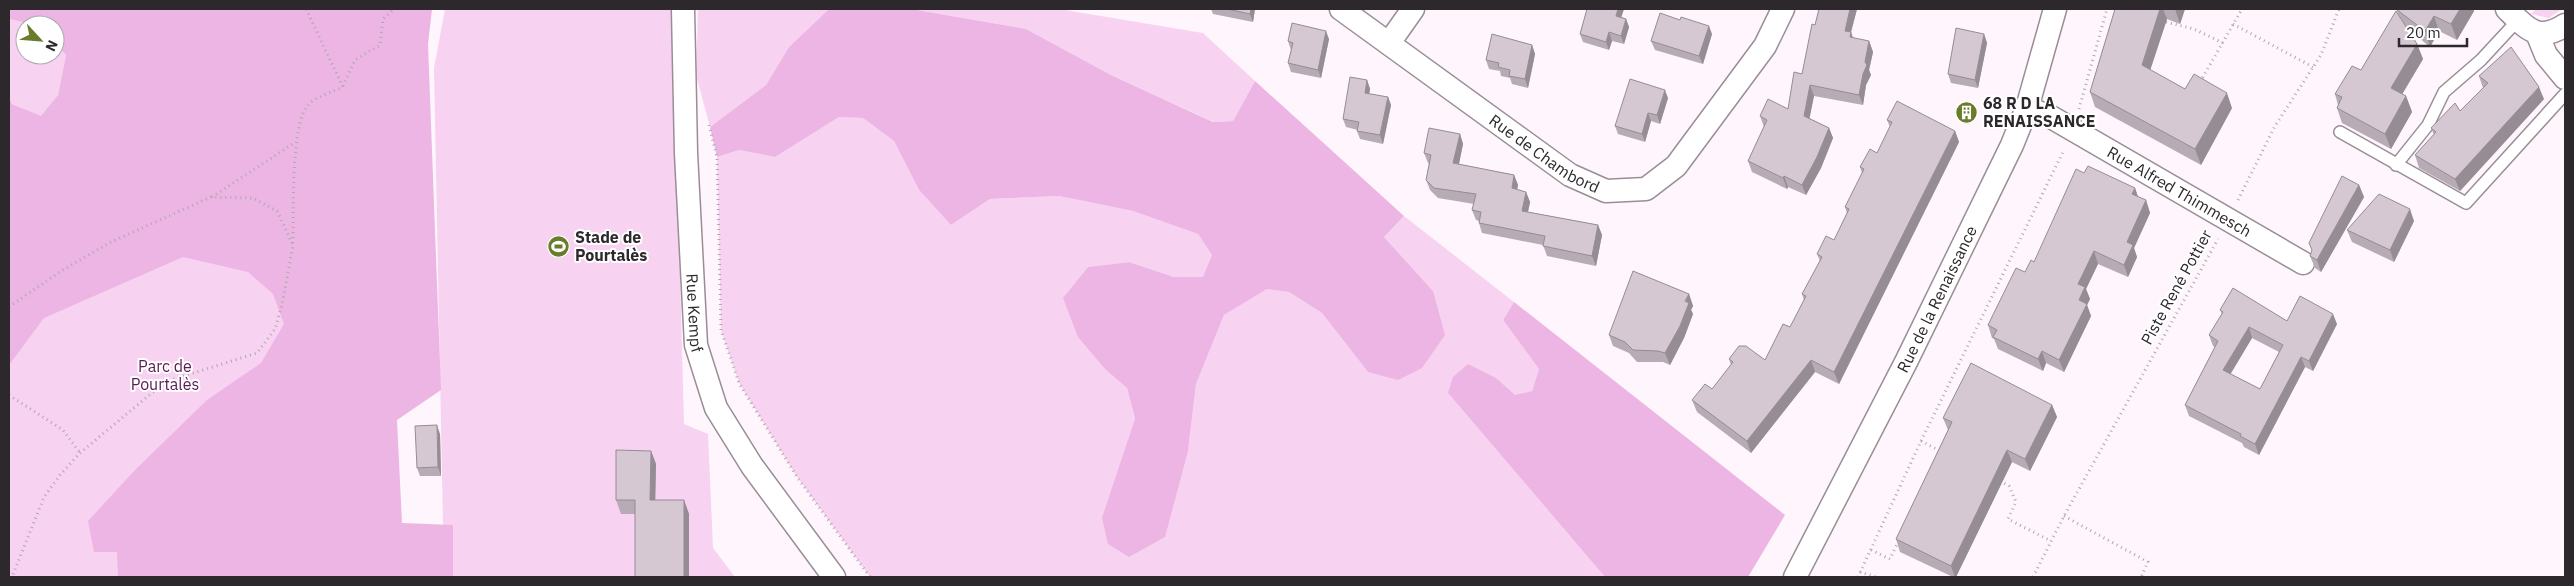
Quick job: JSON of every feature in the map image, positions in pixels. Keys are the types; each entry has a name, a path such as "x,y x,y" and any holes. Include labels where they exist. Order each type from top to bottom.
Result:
{"street":[{"name":"Rue Kempf","path":"683,9 686,153 696,345 716,408 752,466 834,577"},
{"name":"Rue de Chambord","path":"1341,9 1570,175 1606,191 1646,189 1676,166 1765,46 1783,9"},
{"path":"1389,43 1413,9"},
{"name":"Rue de la Renaissance","path":"1795,577 1906,362 2012,145 2027,108 2055,9"},
{"path":"2512,14 2537,33 2546,55 2565,78"},
{"path":"2537,33 2552,34 2565,26"},
{"name":"Rue Alfred Thimmesch","path":"2027,108 2050,117 2303,262"}],"lane":[{"path":"2396,165 2428,125 2444,92 2481,60 2512,14"},
{"path":"2340,132 2466,203 2565,94"}],"path":[{"path":"306,9 343,87"},
{"path":"12,577 44,497 60,475 80,453 165,382 257,353 275,329 282,305 293,244 295,142 302,113 309,103 343,87 355,60 380,45 383,19 394,9"},
{"path":"1858,577 1921,441 2073,131 2107,9"},
{"path":"2198,86 2242,9"},
{"name":"Piste René Pottier","path":"2034,577 2064,516 2228,220 2276,126 2322,55 2339,9"},
{"path":"2166,22 2194,29 2223,43"},
{"path":"2233,24 2313,67"},
{"path":"708,118 717,157 720,330 739,383 797,477 870,577"},
{"path":"9,308 61,271 111,242 211,197 295,142"},
{"path":"211,197 253,198 277,211 293,244"},
{"path":"9,395 63,430 80,453"},
{"path":"1921,441 1946,454"},
{"path":"1993,478 2009,486 2016,502 2008,519 2051,541"},
{"path":"2064,516 2148,562 2141,577"},
{"path":"1870,550 1890,558 1902,534"},
{"path":"1860,572 1876,577"}],"green space":[{"name":"Stade de Pourtalès","path":"445,9 673,9 684,424 708,434 713,548 735,577 444,577 434,68"},
{"path":"698,9 829,9 789,47 766,85 710,127 696,75"},
{"path":"911,9 1059,9 1203,33 1255,81 1233,121 1214,122 1111,75 1026,29"},
{"path":"2536,9 2562,9 2549,18 2531,14"},
{"path":"9,19 15,20 15,65 64,65 58,95 41,117 11,103 9,98"},
{"name":"Parc de Pourtalès","path":"323,106 320,577 9,577 9,273"},
{"path":"839,117 863,118 894,141 919,190 951,225 990,199 1059,196 1133,211 1198,234 1212,255 1204,277 1174,277 1129,262 1088,267 1064,298 1106,370 1127,388 1135,420 1122,460 1188,451 1196,384 1224,315 1267,289 1289,292 1322,313 1368,372 1433,291 1384,237 1404,216 1514,302 1503,320 1539,369 1532,391 1515,396 1496,378 1448,393 1605,577 870,577 797,477 739,383 721,330 717,157 739,150 775,157"}],"shaded area":[{"path":"9,9 432,9 428,44 441,390 397,420 402,523 453,525 453,577 118,577 117,552 94,552 88,521 135,470 207,400 261,363 284,324 273,294 248,272 183,257 44,318 9,365 9,98 12,104 41,116 58,95 66,55 65,15 15,15 15,20 9,19"},
{"path":"829,9 911,9 1026,29 1111,75 1213,122 1233,121 1255,81 1404,216 1384,237 1433,291 1445,335 1422,368 1398,380 1368,372 1322,313 1289,292 1267,289 1224,315 1196,384 1188,451 1165,537 1129,557 1108,544 1102,518 1135,419 1127,388 1106,370 1078,337 1063,298 1088,267 1129,262 1174,277 1203,277 1212,255 1198,234 1133,211 1059,196 990,199 951,225 919,190 894,141 863,118 839,117 775,157 739,150 717,157 710,127 766,85 789,47"},
{"path":"1514,302 1785,515 1748,577 1605,577 1448,393 1453,377 1468,364 1496,378 1515,395 1532,391 1539,369 1503,320"}],"building":[{"path":"1227,9 1251,9 1250,14"},
{"path":"1587,9 1618,9 1616,16 1626,19 1621,36 1609,32 1606,42 1580,34"},
{"path":"1819,9 1850,9 1845,31 1851,32 1850,37 1869,41 1865,62 1867,65 1863,74 1859,95 1810,85 1804,116 1829,128 1817,157 1802,185 1748,161 1767,120 1760,116 1768,99 1788,109 1794,72 1802,74 1812,24 1815,25"},
{"path":"2115,9 2160,9 2142,65 2185,89 2194,74 2227,93 2195,149 2090,92"},
{"path":"2396,9 2460,9 2451,24 2434,16 2425,31"},
{"path":"2396,11 2417,44 2391,88 2406,96 2385,134 2337,108 2342,97 2335,94 2352,66 2361,70"},
{"path":"1660,13 1680,20 1681,17 1709,26 1699,56 1651,41"},
{"path":"1292,23 1326,31 1318,70 1288,63 1293,43 1288,41"},
{"path":"1956,28 1984,34 1975,80 1948,74"},
{"path":"1492,34 1532,45 1525,79 1509,76 1510,70 1498,67 1499,63 1486,60"},
{"path":"2511,47 2539,87 2455,179 2415,155 2436,132 2431,128 2455,103 2460,111 2488,83 2479,76"},
{"path":"1350,77 1367,80 1365,93 1388,97 1380,135 1357,131 1359,122 1343,119"},
{"path":"1630,79 1665,90 1657,115 1648,113 1642,134 1615,126"},
{"path":"1897,101 1955,131 1834,372 1811,360 1747,441 1692,400 1705,384 1712,389 1733,362 1729,359 1739,346 1746,346 1765,360 1783,324 1790,327 1806,296 1802,294 1822,257 1817,254 1826,236 1834,240 1849,209 1845,207 1864,169 1860,167 1870,149 1877,153 1892,122 1887,120"},
{"path":"1429,128 1460,134 1453,163 1514,175 1512,188 1526,192 1522,211 1598,225 1592,256 1543,246 1545,236 1479,223 1481,212 1472,210 1476,194 1434,188 1426,180 1431,155 1424,153"},
{"path":"2088,166 2135,188 2132,194 2146,200 2127,242 2133,245 2124,265 2094,251 2078,284 2085,287 2079,300 2087,304 2059,360 2042,351 2038,359 1993,337 1997,330 1988,325 2016,268 2025,272 2031,260 2034,262 2076,169 2084,173"},
{"path":"2342,176 2359,185 2317,260 2310,256 2312,250 2309,243"},
{"path":"2379,194 2410,209 2390,250 2347,230"},
{"path":"1633,271 1689,294 1685,301 1689,303 1680,326 1665,353 1633,350 1625,342 1609,335"},
{"path":"2233,288 2287,321 2300,296 2333,314 2309,361 2301,357 2255,444 2240,436 2241,434 2185,405 2218,341 2209,335 2223,312 2220,310","holes":["2249,327 2283,345 2260,389 2223,370"]},
{"path":"1971,363 2052,405 2025,459 2007,450 1951,566 1896,539 1952,422 1943,418"},
{"path":"437,425 438,467 417,468 415,426"},
{"path":"616,450 651,451 650,500 684,500 684,577 635,577 635,500 616,500"}],"place":[{"name":"68 R D LA RENAISSANCE","path":"1967,112"},
{"name":"Stade de Pourtalès","path":"559,246"}]}
